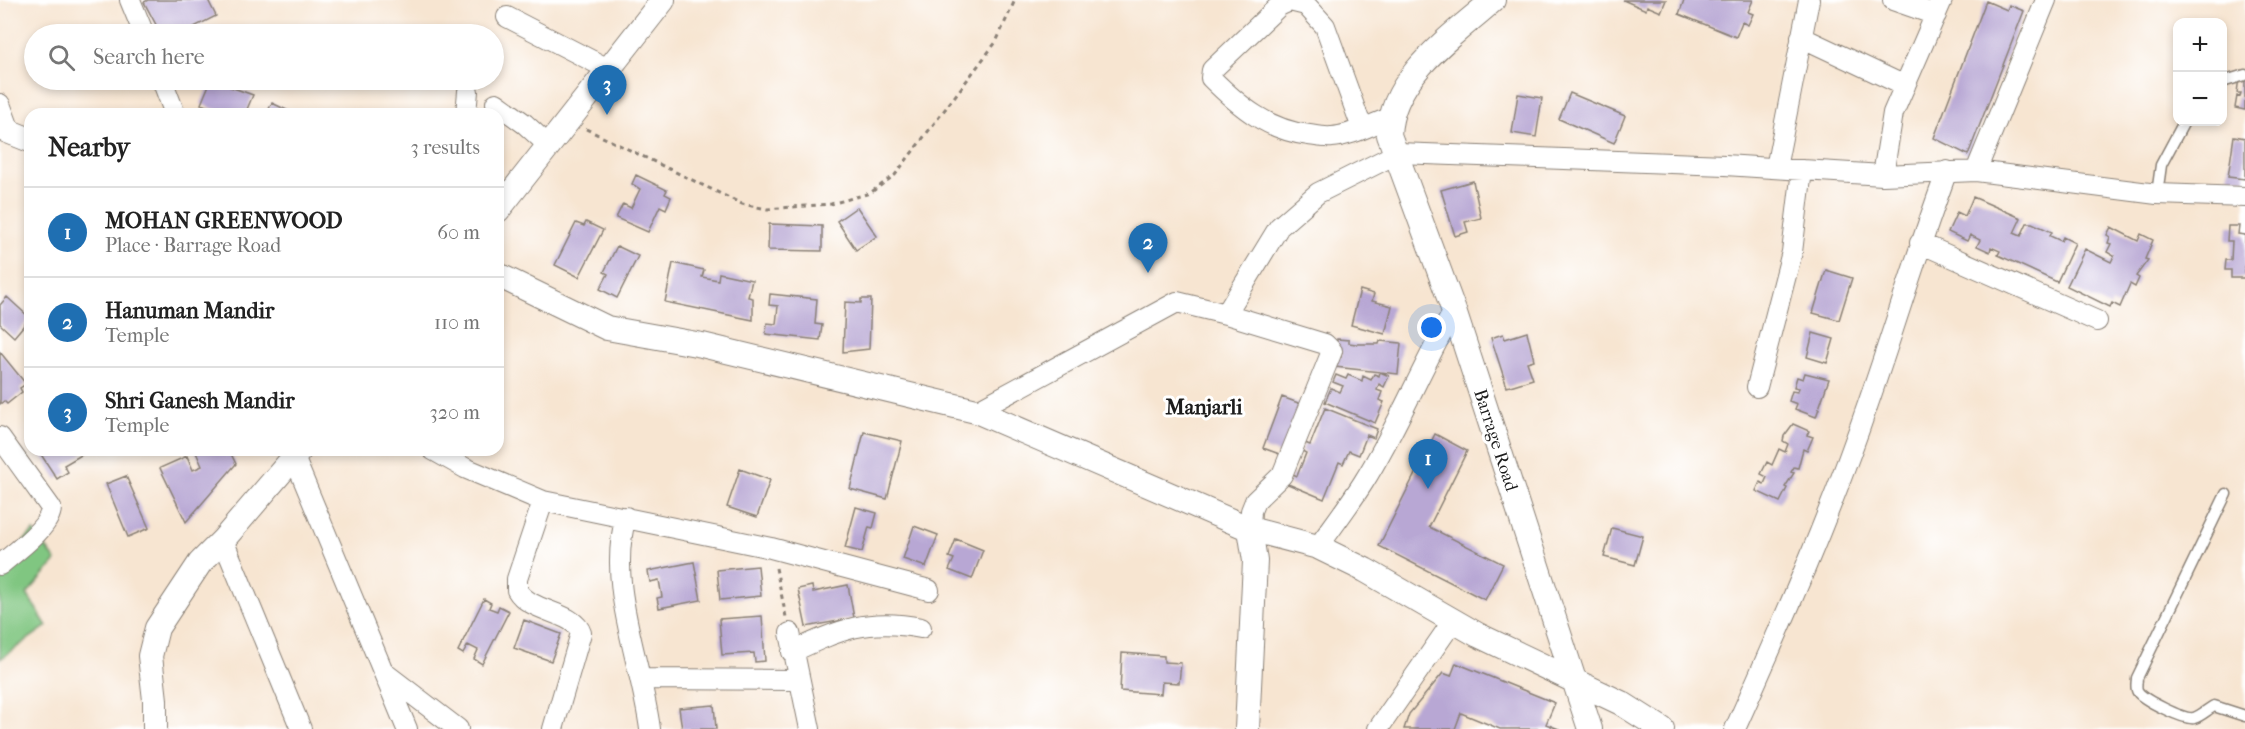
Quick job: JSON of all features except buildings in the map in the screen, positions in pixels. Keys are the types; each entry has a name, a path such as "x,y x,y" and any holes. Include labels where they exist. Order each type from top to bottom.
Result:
{"street":[{"path":"130,0 140,24"},
{"path":"504,202 549,146 567,119 663,0"},
{"path":"1362,128 1324,26 1306,5 1290,1 1279,6 1212,70 1211,78 1235,102 1262,121 1287,132 1333,138 1362,128 1390,118 1420,66 1492,0"},
{"path":"1776,168 1809,0"},
{"path":"1883,176 1893,113 1939,7 1893,0"},
{"path":"1976,171 2046,0"},
{"path":"507,17 608,69"},
{"path":"1801,37 1905,86"},
{"path":"166,90 173,108"},
{"path":"467,108 468,91"},
{"path":"496,103 503,108"},
{"path":"0,104 13,133"},
{"path":"504,109 549,146"},
{"name":"Barrage Road","path":"1390,118 1389,135 1398,153 1454,311 1590,729"},
{"path":"1226,314 1279,227 1318,193 1398,153 1776,168 1883,176 1976,171 2157,194 2245,197"},
{"path":"1757,387 1792,252 1802,170"},
{"path":"1735,729 1797,591 1855,438 1920,243 1947,171"},
{"path":"1920,243 2097,321"},
{"path":"504,278 607,328 702,345 976,411 1250,529 1317,547 1365,570 1453,621 1621,703 1662,729"},
{"path":"976,411 1177,303 1226,314 1325,344 1332,351 1282,475 1255,501 1251,511 1250,529 1255,561 1247,729"},
{"path":"1317,547 1364,482 1409,399 1429,354 1454,311"},
{"path":"0,437 51,508 51,515 45,525 0,565"},
{"path":"155,729 155,700 150,656 157,628 200,562 223,540 295,456"},
{"path":"298,456 407,729"},
{"path":"444,456 465,468 543,501 771,548 929,590"},
{"path":"543,501 517,579 517,590 530,603 577,624 581,633 553,729"},
{"path":"626,517 619,550 619,585 642,679 650,729"},
{"path":"223,540 301,729"},
{"path":"1378,729 1453,621"},
{"path":"810,729 791,643 873,623 921,628"},
{"path":"386,674 458,729"},
{"path":"642,679 798,680"}],"lane":[{"path":"2227,81 2245,75"},
{"path":"2157,194 2161,165 2182,126"},
{"path":"2226,494 2137,678 2136,686 2138,692 2151,702 2188,718 2196,717 2214,706 2245,716"}],"path":[{"path":"567,119 742,204 767,209 831,204 870,193 895,175 996,42 1015,0"},
{"path":"771,548 791,643"}],"green space":[{"path":"34,531 56,561 27,594 47,626 0,659 0,564"}],"place":[{"name":"Shri Ganesh Mandir","path":"607,115"},
{"name":"Hanuman Mandir","path":"1148,273"},
{"name":"MOHAN GREENWOOD","path":"1428,489"}],"district":[{"name":"Manjarli","path":"1204,407"}]}
